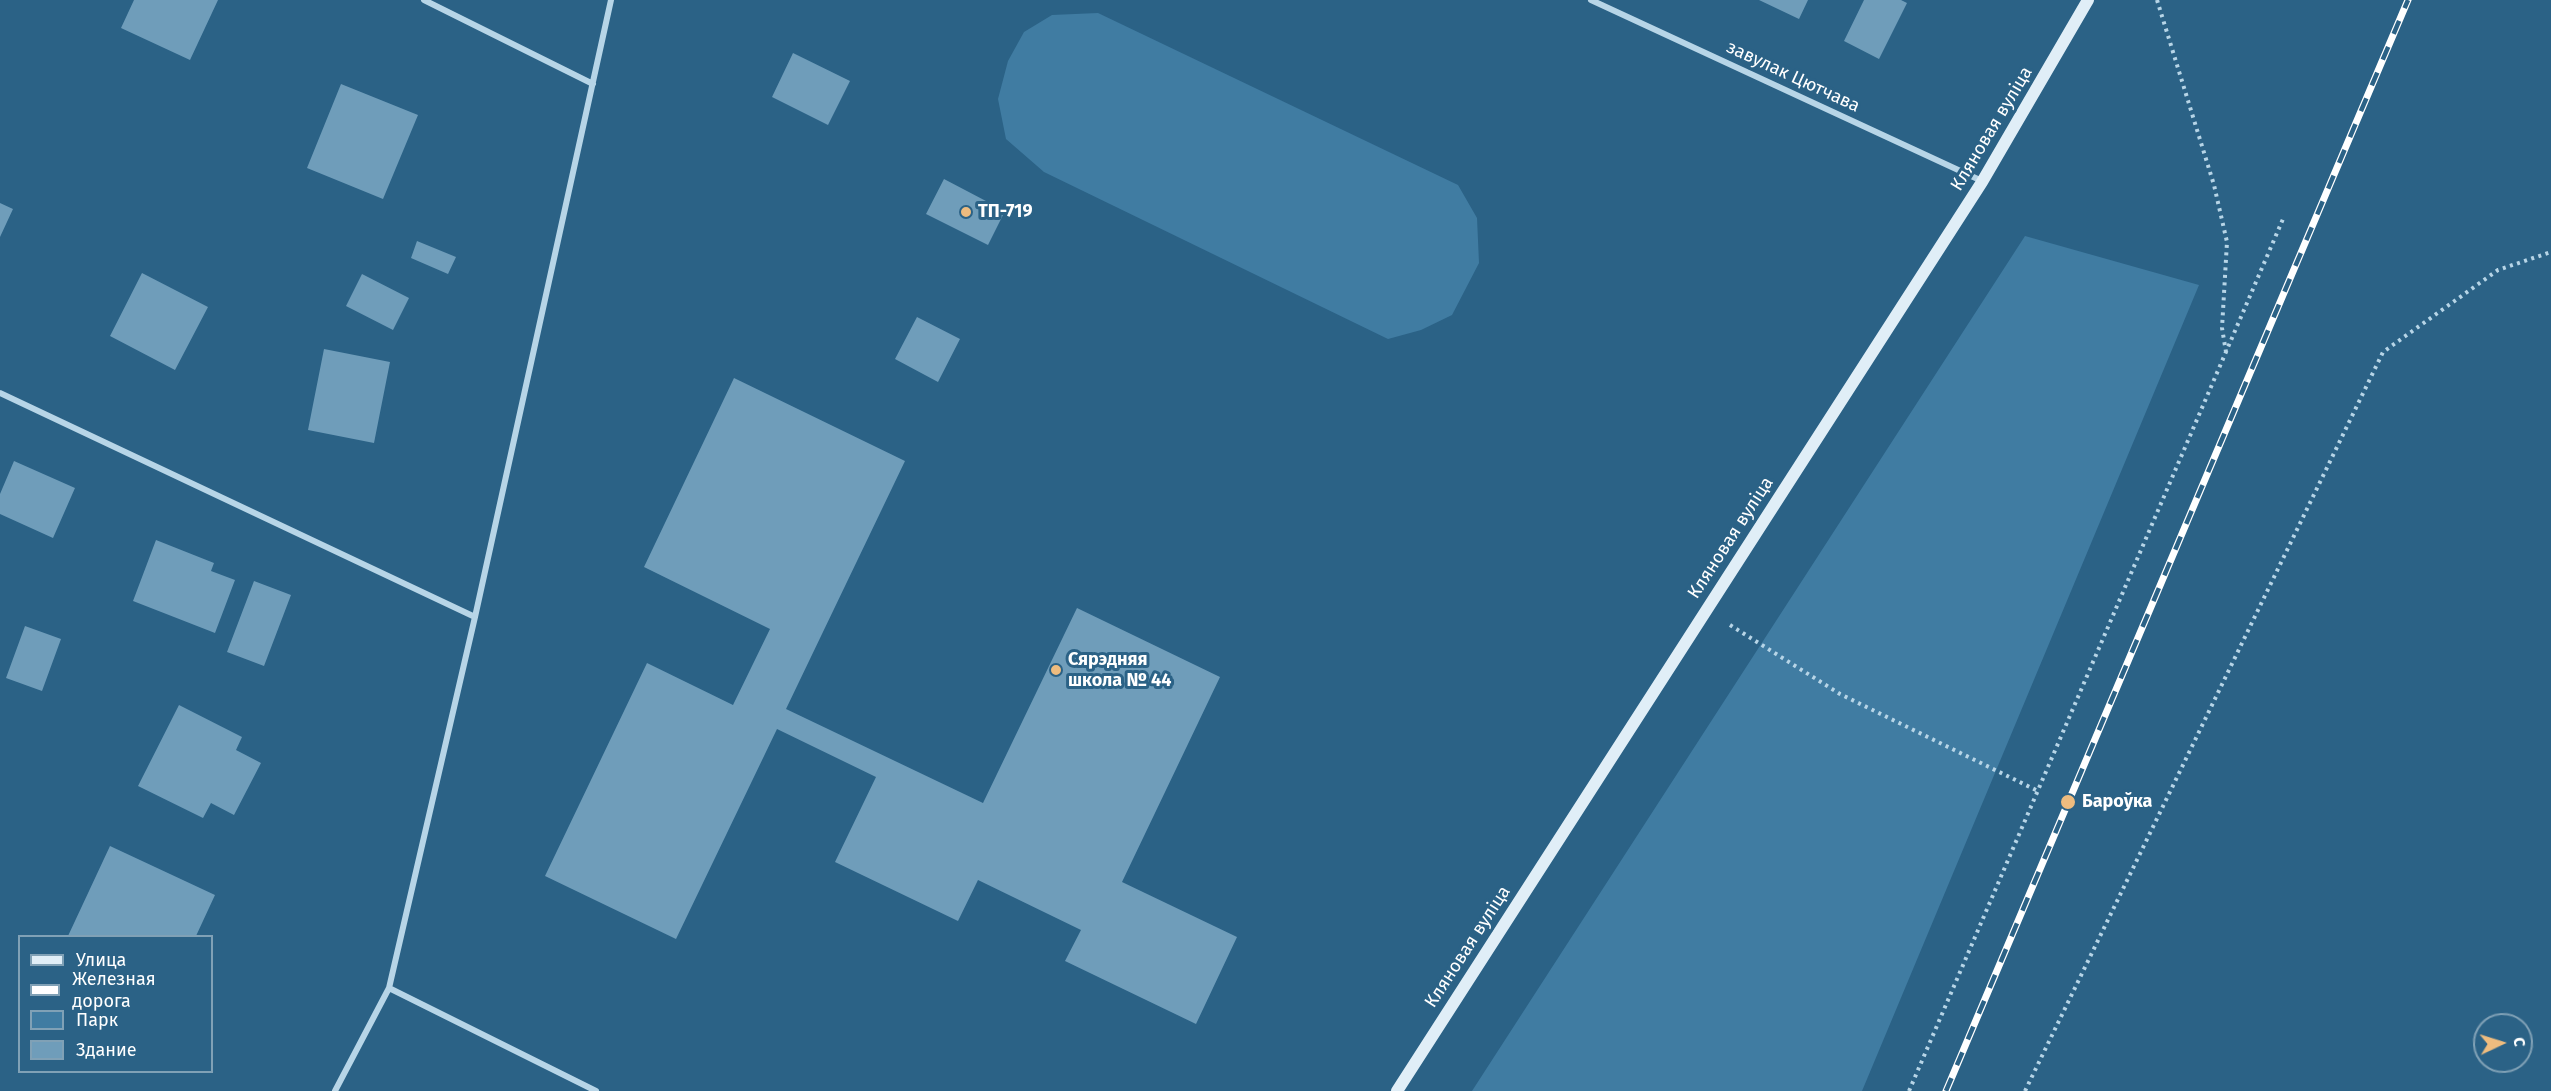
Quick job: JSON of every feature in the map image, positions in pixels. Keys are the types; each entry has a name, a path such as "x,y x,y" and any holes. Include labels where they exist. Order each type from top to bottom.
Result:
{"street":[{"path":"424,0 593,84"},
{"path":"335,1091 389,988 475,617 611,0"},
{"name":"завулак Цютчава","path":"1590,0 1982,182"},
{"name":"Кляновая вуліца","path":"1397,1091 1982,182 2088,0"},
{"path":"0,393 475,617"},
{"path":"389,988 596,1091"}],"path":[{"path":"2157,0 2214,185 2227,242 2222,328 2226,352"},
{"path":"1909,1091 2283,219"},
{"path":"2025,1091 2383,352 2498,270 2551,252"},
{"path":"1706,610 1840,694 2038,791"}],"green space":[{"path":"1098,13 1458,185 1477,218 1479,263 1452,315 1421,330 1388,339 1044,172 1006,139 998,99 1008,61 1024,32 1052,15"},
{"path":"2025,236 2199,285 1862,1091 1472,1091"}],"building":[{"path":"134,0 218,0 190,60 121,28"},
{"path":"1759,0 1808,0 1799,19"},
{"path":"1864,0 1901,0 1907,3 1879,59 1844,41"},
{"path":"793,53 850,81 828,125 772,97"},
{"path":"341,84 418,115 383,199 307,168"},
{"name":"ТП-719","path":"944,179 1005,211 988,245 926,214"},
{"path":"0,203 13,209 0,237"},
{"path":"417,241 456,257 448,274 411,258"},
{"path":"142,273 208,307 175,370 110,336"},
{"path":"362,274 409,298 393,330 346,306"},
{"path":"917,317 960,339 938,382 895,359"},
{"path":"324,349 390,362 374,443 308,430"},
{"path":"734,378 905,461 786,709 983,803 1077,608 1220,677 1122,882 1237,937 1196,1024 1065,961 1081,930 978,880 958,921 835,862 876,777 777,729 676,939 545,876 647,663 733,705 770,629 644,567"},
{"path":"14,461 75,488 53,538 0,514 0,494"},
{"path":"156,540 214,563 211,571 235,580 215,633 133,601"},
{"path":"254,581 291,595 264,666 227,652"},
{"path":"25,626 61,639 42,691 6,678"},
{"path":"179,705 242,737 236,750 261,763 234,815 211,803 203,818 138,786"},
{"path":"110,846 215,895 196,935 68,935"}],"railway":[{"path":"1946,1091 2408,0"}],"place":[{"name":"ТП-719","path":"966,212"},
{"name":"Сярэдняя школа № 44","path":"1056,670"},
{"name":"Бароўка","path":"2068,802"}]}
